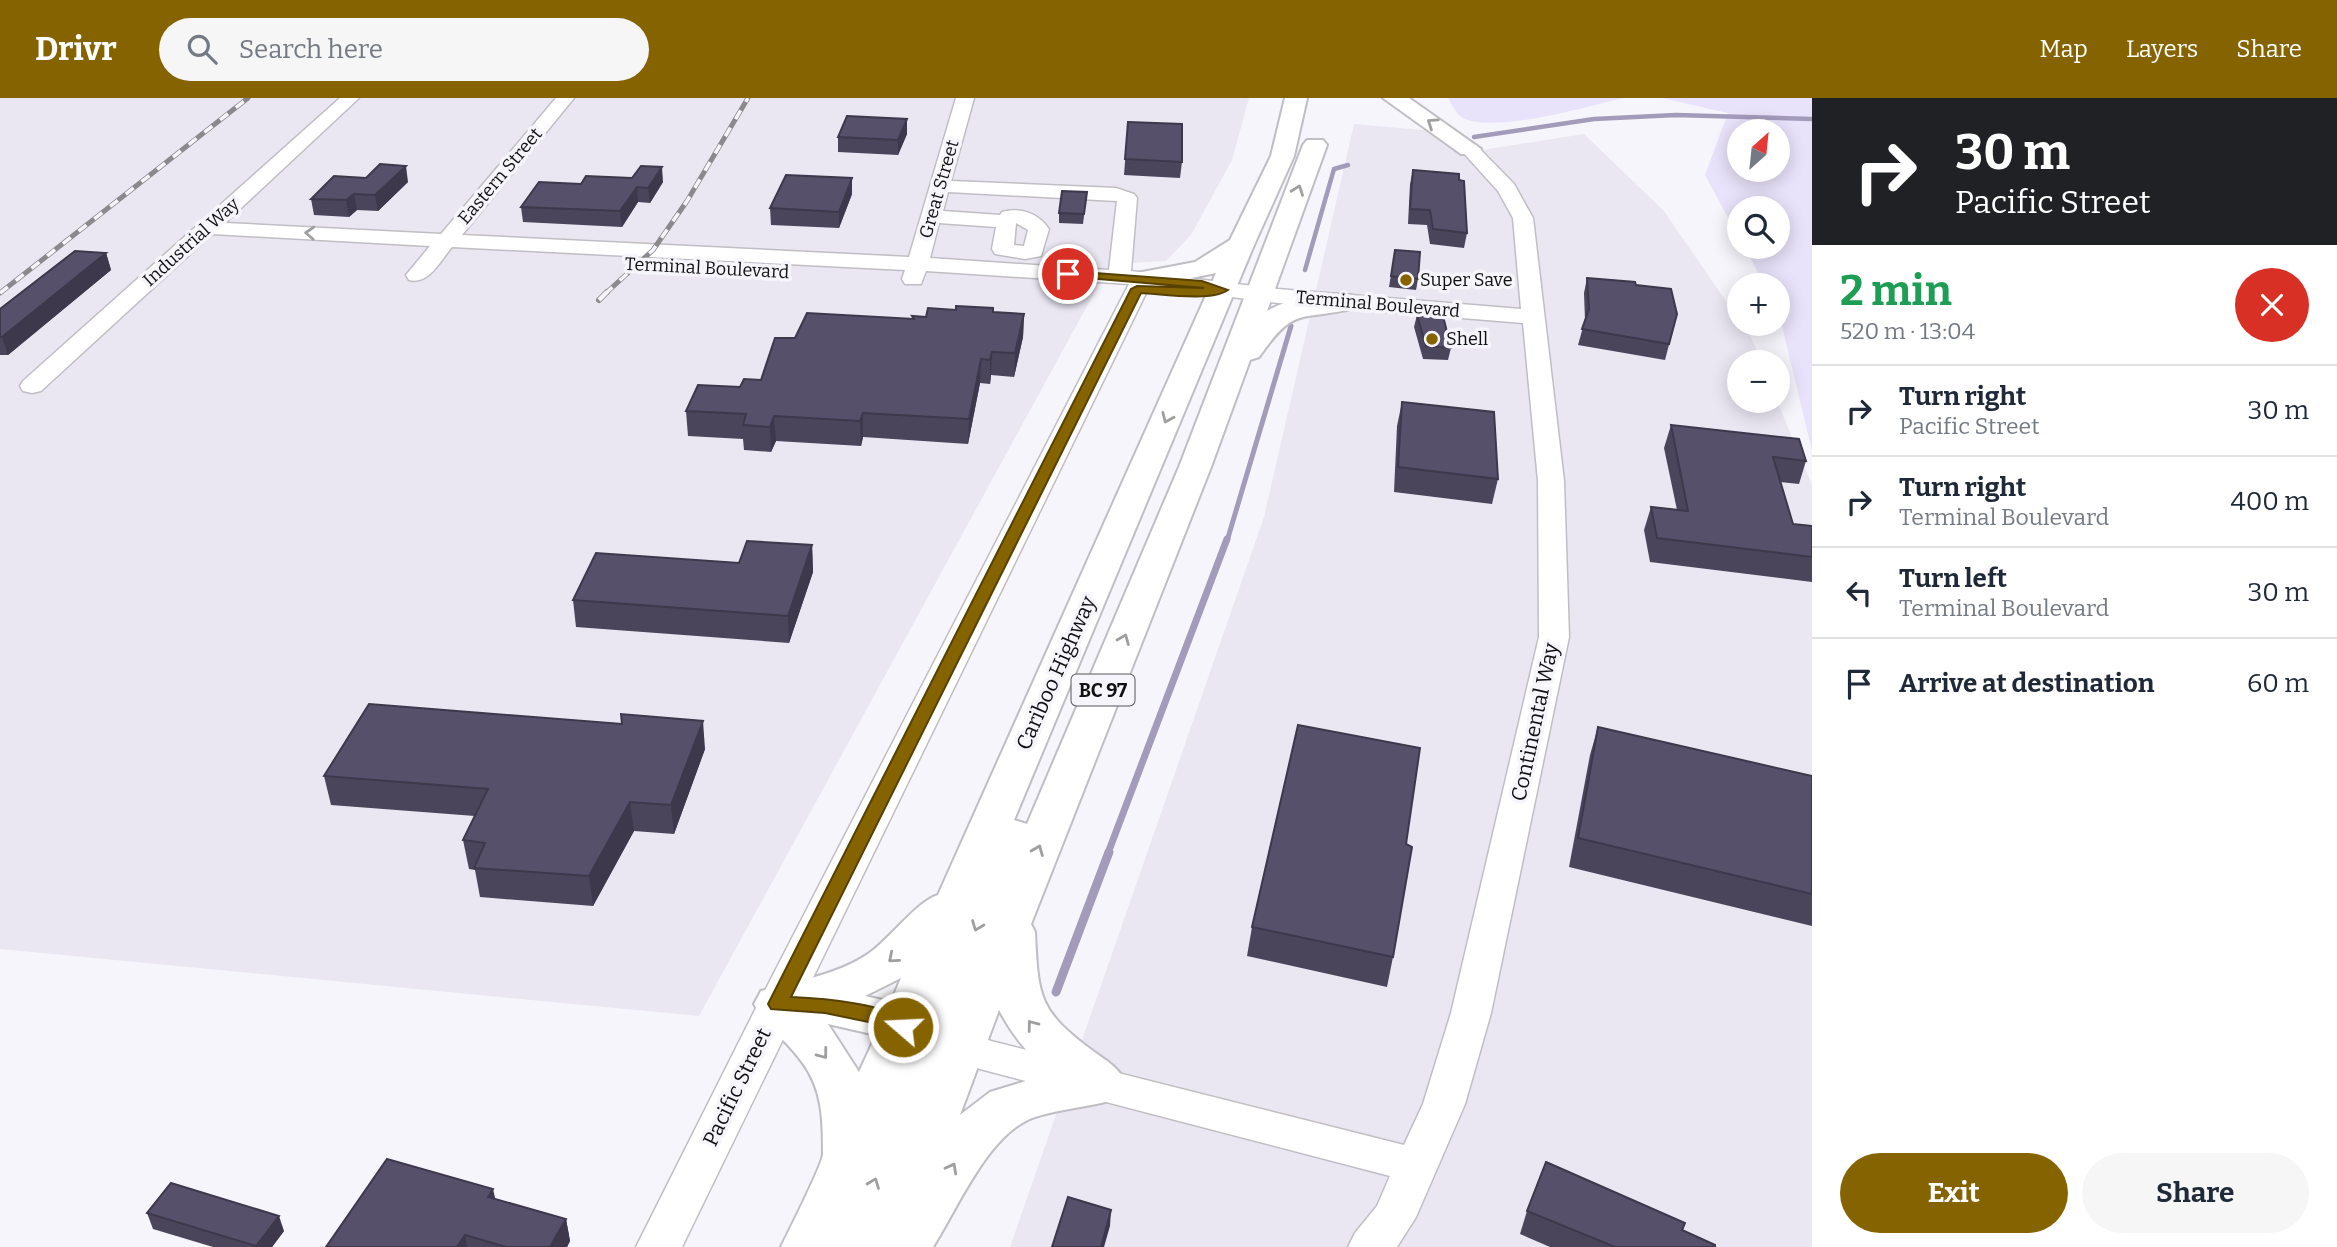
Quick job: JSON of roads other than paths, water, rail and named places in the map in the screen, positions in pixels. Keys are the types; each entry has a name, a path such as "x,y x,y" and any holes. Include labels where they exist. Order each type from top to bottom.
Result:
{"highway":[{"name":"Cariboo Highway","path":"809,1247 1241,245 1282,164 1293,130 1296,98"},
{"path":"1394,98 1469,149"},
{"name":"BC 97","path":"883,1247 1012,913 1195,467 1261,294 1319,133 1320,121"},
{"path":"1261,294 1250,287 1246,281 1246,273 1287,169 1282,164"},
{"path":"1138,284 1203,269 1241,245"},
{"path":"1275,254 1280,269 1287,276 1345,302"},
{"path":"1138,284 1193,310 1205,333"},
{"path":"1195,467 1192,435 1195,411 1234,302 1222,290"},
{"path":"1225,388 1271,319 1297,309 1345,302"},
{"path":"962,1045 951,1033 947,1015 949,997 1040,766 1043,749 1033,725"},
{"path":"778,1004 846,985 872,974 892,961 960,894"},
{"path":"1012,913 1011,974 1022,1012 1034,1030 1102,1084"},
{"path":"778,1004 825,1006 888,1019 903,1027 914,1042 917,1062 910,1091 849,1247"},
{"path":"778,1004 802,1027 830,1061 847,1107 847,1157"},
{"path":"903,1247 943,1186 964,1146 986,1121 1006,1107 1038,1095 1102,1084"}],"street":[{"name":"Industrial Way","path":"32,386 350,98"},
{"name":"Eastern Street","path":"417,275 565,98"},
{"name":"Great Street","path":"915,271 965,98"},
{"name":"Continental Way","path":"1371,1247 1394,1217 1444,1104 1471,1013 1554,637 1551,481 1523,218 1507,188 1469,149"},
{"path":"939,186 1116,194 1127,198 1138,284"},
{"path":"930,216 977,228 1005,223 1003,249 1025,253 1033,251 1039,229 1031,222 1024,222 991,208 976,188"},
{"name":"Terminal Boulevard","path":"199,236 1138,284 1198,292 1222,290 1533,317"},
{"name":"Pacific Street","path":"659,1247 1138,284"},
{"path":"962,1045 980,1054 1418,1166"}],"waterway":[{"path":"1474,137 1594,119 1676,115 1812,119"},
{"path":"1305,270 1334,169 1348,165"},
{"path":"1227,541 1291,326"},
{"path":"1108,853 1227,539"},
{"path":"1056,992 1109,852"}],"railway":[{"path":"0,293 248,98"},
{"path":"605,294 653,250 687,201 748,98"},
{"path":"599,300 605,294"}],"place":[{"name":"Super Save","path":"1406,280"},
{"name":"Shell","path":"1432,339"}]}
